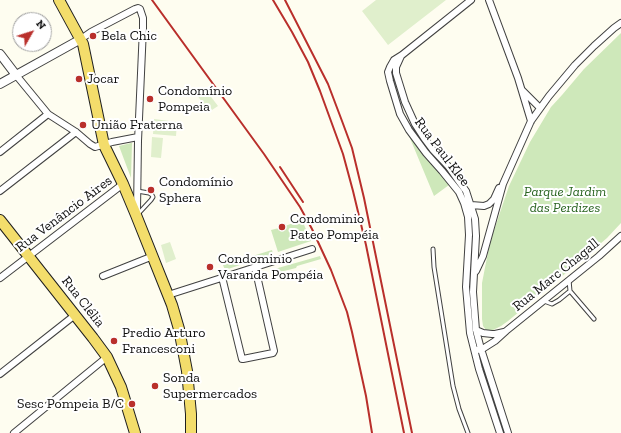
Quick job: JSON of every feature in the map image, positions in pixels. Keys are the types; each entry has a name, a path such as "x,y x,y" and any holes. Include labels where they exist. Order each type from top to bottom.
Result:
{"main road":[{"path":"59,0 84,47 104,145 123,184 153,256 179,329 187,371 191,414 191,433"},
{"name":"Rua Clélia","path":"0,220 107,357 120,388 135,433"}],"street":[{"path":"402,55 471,0"},
{"path":"488,0 521,89 531,121"},
{"path":"0,84 91,32 138,8 140,9 143,18 136,215"},
{"path":"474,274 483,256 503,184 531,121 549,96 575,65 598,42 621,23"},
{"path":"0,54 48,114 76,132 90,144 95,147 138,137"},
{"name":"Rua Paul Klee","path":"402,55 396,67 396,73 412,119 433,150 449,167 466,191 475,219 474,304 478,350 486,393 500,433"},
{"name":"Rua Paul Klee","path":"402,55 392,62 388,72 400,114 422,148 459,192 468,217 469,235 466,287 470,333 478,350 508,433"},
{"path":"521,89 540,108"},
{"path":"0,152 48,114"},
{"path":"0,191 76,132"},
{"name":"Rua Venâncio Aires","path":"0,278 123,184"},
{"path":"471,206 484,206 489,204 494,199 499,188 503,184"},
{"name":"Rua Marc Chagall","path":"478,350 489,346 599,256 621,236"},
{"path":"168,295 312,249"},
{"path":"102,276 153,256"},
{"path":"222,277 242,359 274,352 254,267"},
{"path":"0,374 75,315"},
{"path":"476,330 492,334 506,331"},
{"path":"14,433 107,357"}],"lane":[{"path":"136,215 153,197 149,193 137,190"},
{"path":"433,249 434,268 453,386 468,433"},
{"path":"570,280 570,291 594,319"},
{"path":"544,301 552,304 556,303 570,291"}],"green space":[{"path":"376,0 446,0 388,45 362,11"},
{"name":"Parque Jardim das Perdizes","path":"621,33 621,223 607,238 508,321 493,330 486,330 483,326 482,319 482,283 490,242 509,186 530,142 551,107 584,69"},
{"path":"205,89 218,106 209,112 197,95"},
{"path":"154,119 177,122 176,136 153,134"},
{"path":"407,131 449,185 434,196"},
{"path":"152,137 163,138 161,158 151,157"},
{"path":"132,143 131,178 119,146"},
{"path":"302,220 311,241 278,252 271,230 279,228 280,230 285,228 285,226"},
{"path":"170,242 176,259 166,263 161,245"},
{"path":"272,250 273,254 225,270 223,265"},
{"path":"320,256 321,259 297,266 296,268 272,274 271,270"}],"railway":[{"path":"152,0 264,154 300,207 312,229 331,270 347,312 366,396 372,433"},
{"path":"273,0 308,62 343,154 366,245 404,433"},
{"path":"285,0 328,84 352,148 364,198 412,433"},
{"path":"280,167 303,202"}],"place":[{"name":"Bela Chic","path":"93,36"},
{"name":"Jocar","path":"79,79"},
{"name":"Condomínio Pompeia","path":"150,99"},
{"name":"União Fraterna","path":"83,125"},
{"name":"Condomínio Sphera","path":"151,190"},
{"name":"Condominio Pateo Pompéia","path":"282,227"},
{"name":"Condominio Varanda Pompéia","path":"210,267"},
{"name":"Predio Arturo Francesconi","path":"114,341"},
{"name":"Sonda Supermercados","path":"155,386"},
{"name":"Sesc Pompeia B/C","path":"132,404"}]}
